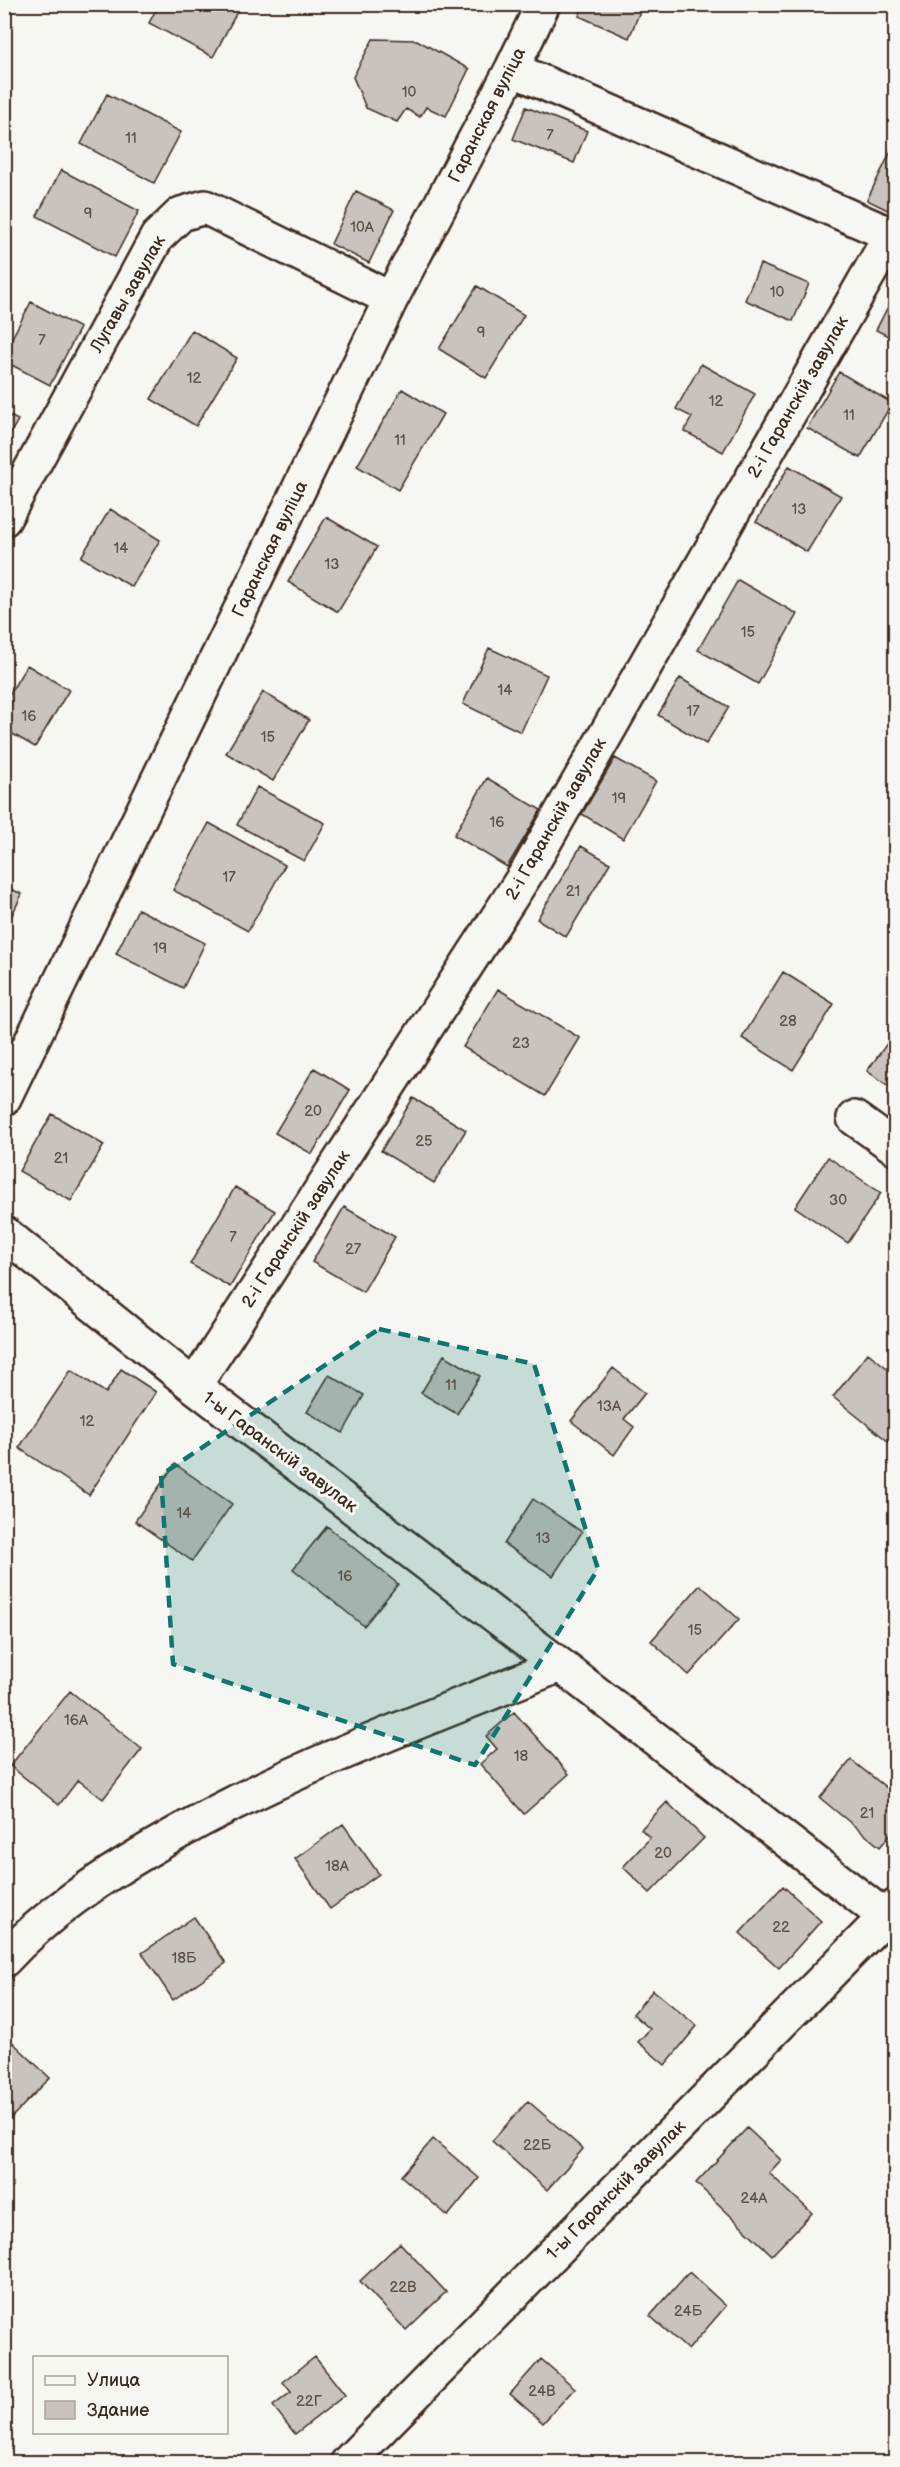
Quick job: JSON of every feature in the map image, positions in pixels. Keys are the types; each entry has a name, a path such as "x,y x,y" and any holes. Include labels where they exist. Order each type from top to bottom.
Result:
{"street":[{"name":"Гаранская вуліца","path":"4,1098 391,298 512,69 543,4"},
{"path":"512,69 893,236"},
{"name":"Лугавы завулак","path":"4,519 157,237 181,214 205,207 391,298"},
{"name":"2-і Гаранскій завулак","path":"194,1386 529,869 893,236"},
{"path":"854,1118 896,1148"},
{"name":"1-ы Гаранскій завулак","path":"4,1233 194,1386 892,1916 348,2463"},
{"path":"4,1959 24,1938 108,1874 208,1815 314,1764 560,1665"}],"highlighted area":[{"path":"379,1329 534,1364 598,1569 475,1765 173,1664 161,1475"}],"building":[{"path":"159,4 227,4 238,10 213,57 149,23"},
{"path":"584,4 643,4 629,38 579,16"},
{"path":"373,39 417,40 469,69 446,116 426,107 420,117 406,109 397,122 366,108 353,77"},
{"path":"107,94 181,132 154,183 81,144"},
{"path":"526,107 587,131 574,163 513,139"},
{"path":"896,143 896,214 867,200"},
{"path":"61,170 139,211 115,257 37,216"},
{"path":"356,191 394,210 369,263 331,244"},
{"path":"760,264 809,284 793,321 745,300"},
{"path":"477,286 524,315 486,378 439,349"},
{"path":"896,291 896,340 876,330"},
{"path":"31,302 80,328 50,385 4,361 4,353"},
{"path":"192,330 237,358 196,426 151,399"},
{"path":"701,364 755,394 723,452 684,431 692,417 676,409"},
{"path":"839,372 892,403 860,458 807,428"},
{"path":"402,389 443,414 398,490 357,466"},
{"path":"4,413 18,420 4,445"},
{"path":"789,466 841,496 807,552 756,522"},
{"path":"110,509 160,540 132,587 81,557"},
{"path":"326,517 377,547 338,612 288,582"},
{"path":"738,580 797,614 758,684 698,650"},
{"path":"489,648 547,675 521,732 463,704"},
{"path":"27,665 69,690 35,747 4,729 4,703"},
{"path":"680,678 729,707 706,744 658,715"},
{"path":"263,692 309,720 273,781 226,753"},
{"path":"615,758 656,781 623,839 582,814"},
{"path":"487,778 541,810 507,867 454,835"},
{"path":"257,787 325,823 304,861 237,825"},
{"path":"209,823 285,865 248,931 173,890"},
{"path":"581,846 610,863 566,937 537,919"},
{"path":"4,886 22,894 4,932"},
{"path":"138,909 205,943 183,988 116,954"},
{"path":"783,972 834,1004 793,1070 742,1038"},
{"path":"498,989 580,1038 545,1096 463,1047"},
{"path":"896,1031 896,1091 867,1071"},
{"path":"314,1068 350,1090 312,1154 275,1133"},
{"path":"413,1098 466,1130 434,1183 381,1151"},
{"path":"52,1114 104,1145 71,1201 19,1171"},
{"path":"828,1157 881,1193 848,1243 795,1207"},
{"path":"235,1187 275,1211 230,1287 190,1264"},
{"path":"344,1207 395,1237 363,1292 312,1262"},
{"path":"868,1353 896,1375 896,1434 889,1442 833,1397"},
{"path":"444,1355 480,1376 457,1414 421,1393"},
{"path":"613,1368 645,1393 624,1419 634,1427 614,1455 571,1421"},
{"path":"121,1369 156,1392 89,1495 19,1448 71,1370 106,1393"},
{"path":"329,1375 364,1395 343,1433 307,1412"},
{"path":"175,1464 232,1504 192,1561 135,1521"},
{"path":"533,1499 582,1532 553,1576 504,1544"},
{"path":"327,1526 398,1584 364,1626 293,1569"},
{"path":"700,1585 739,1619 689,1675 651,1641"},
{"path":"70,1691 142,1749 103,1799 78,1780 59,1805 10,1766"},
{"path":"514,1712 569,1774 524,1814 480,1764 497,1749 486,1736"},
{"path":"851,1760 896,1795 896,1828 880,1847 820,1798"},
{"path":"667,1802 704,1838 650,1893 623,1867 650,1838 641,1829"},
{"path":"343,1824 379,1874 330,1909 295,1859"},
{"path":"783,1886 821,1921 779,1968 740,1933"},
{"path":"194,1917 226,1963 173,2000 142,1953"},
{"path":"653,1990 697,2026 665,2065 638,2042 650,2029 633,2014"},
{"path":"4,2034 50,2078 4,2125"},
{"path":"528,2101 583,2149 547,2190 492,2141"},
{"path":"747,2128 781,2160 769,2173 812,2213 772,2255 696,2183"},
{"path":"433,2139 479,2178 448,2216 401,2176"},
{"path":"400,2243 446,2292 406,2330 360,2281"},
{"path":"689,2272 726,2306 688,2350 650,2316"},
{"path":"315,2357 345,2395 295,2434 273,2406 291,2392 283,2382"},
{"path":"541,2359 575,2388 543,2423 510,2394"}]}
